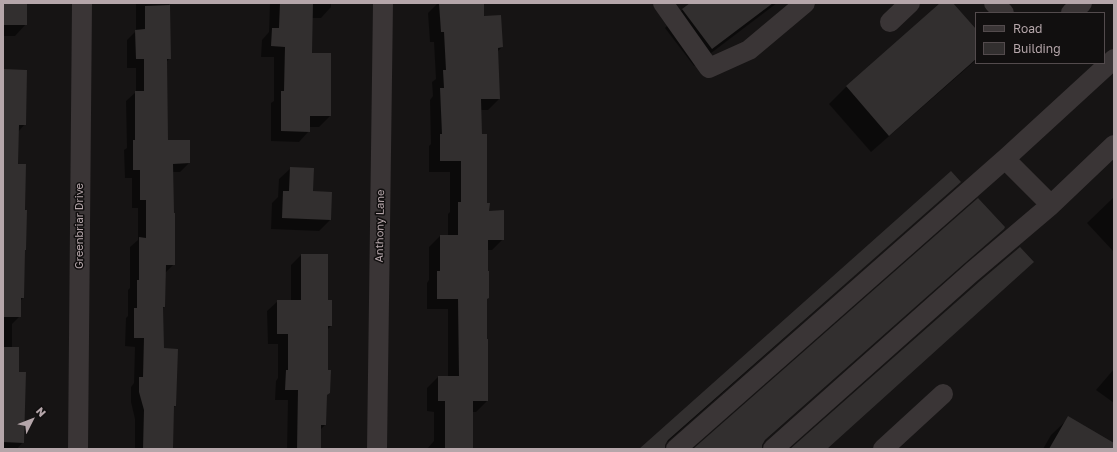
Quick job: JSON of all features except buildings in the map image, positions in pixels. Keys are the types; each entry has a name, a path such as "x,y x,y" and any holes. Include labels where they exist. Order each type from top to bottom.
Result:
{"street":[{"name":"Greenbriar Drive","path":"78,449 82,3"},
{"name":"Anthony Lane","path":"377,449 383,3"},
{"path":"662,3 709,68 749,50 805,3"},
{"path":"890,22 910,3"},
{"path":"994,3 1003,12"},
{"path":"1072,12 1082,3"},
{"path":"676,449 1005,159 1114,59"},
{"path":"773,449 972,272 1051,205 1114,145"},
{"path":"1005,159 1051,205"},
{"path":"883,449 943,394"}]}
